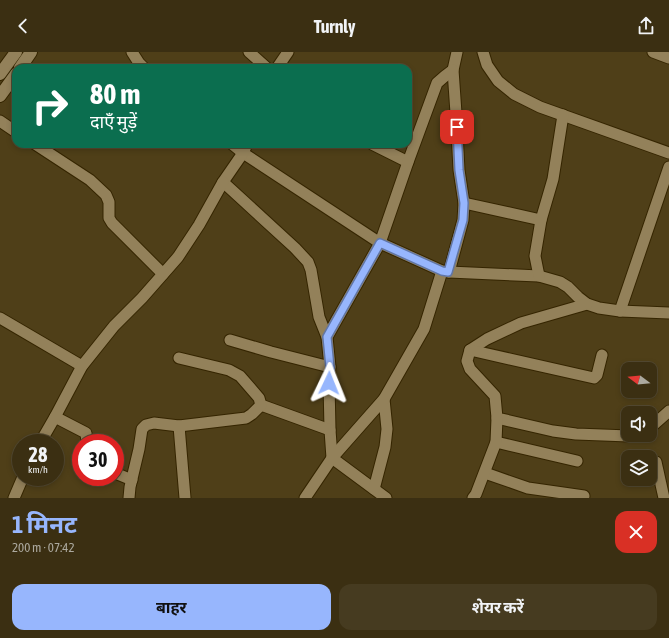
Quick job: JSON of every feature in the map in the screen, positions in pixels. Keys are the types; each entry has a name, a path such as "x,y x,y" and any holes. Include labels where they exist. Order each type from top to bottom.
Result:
{"main road":[{"path":"0,74 16,52"},
{"path":"23,64 31,52"},
{"path":"0,96 12,80"}],"street":[{"path":"132,52 140,64"},
{"path":"249,52 262,64"},
{"path":"280,64 288,52"},
{"path":"305,498 332,458 384,399 424,328 463,220 464,203 459,170 453,70 457,52"},
{"path":"483,52 487,65 498,81 514,94 563,115 669,153"},
{"path":"327,337 380,243 437,83 453,70"},
{"path":"539,276 535,256 540,220 553,178 563,115"},
{"path":"0,121 12,129"},
{"path":"41,148 90,180 106,195 109,202 109,218 112,224 163,274"},
{"path":"380,148 408,162"},
{"path":"46,434 82,366 114,326 142,298 178,257 199,225 223,182 245,149 380,243 445,272 539,276 560,282 587,304 599,308 669,314"},
{"path":"620,311 669,167"},
{"path":"223,182 295,248 308,262 319,317 327,337 330,367 330,430 332,458 386,498"},
{"path":"464,203 540,220"},
{"path":"473,498 485,473 496,442 497,418 495,396 470,369 467,361 470,350 487,339 522,323 587,304"},
{"path":"0,318 82,366"},
{"path":"230,340 330,367"},
{"path":"470,350 594,378 597,375 602,355"},
{"path":"179,358 229,370 240,376 259,398 261,405"},
{"path":"374,489 385,448 387,428 384,399"},
{"path":"261,405 330,430"},
{"path":"129,498 142,429 146,425 154,422 179,426 246,418 261,405"},
{"path":"657,422 669,411"},
{"path":"56,417 86,434"},
{"path":"497,418 553,431 621,436"},
{"path":"179,426 185,498"},
{"path":"496,442 577,461"},
{"path":"657,466 664,498"},
{"path":"485,473 528,488 584,496"},
{"path":"124,477 132,480"},
{"path":"14,498 19,486"}],"route":[{"path":"329,383 330,367 327,337 380,243 442,271 448,272 463,220 464,203 459,170 457,127"}]}
